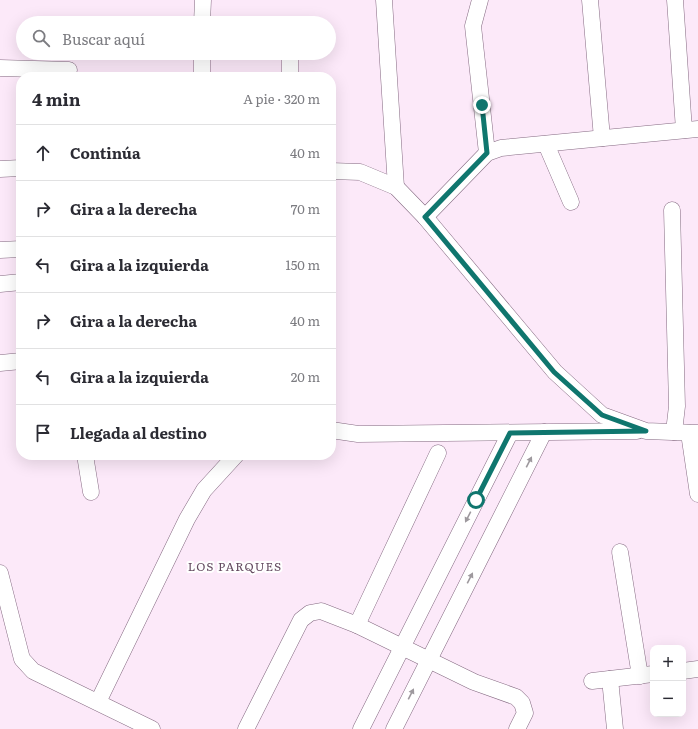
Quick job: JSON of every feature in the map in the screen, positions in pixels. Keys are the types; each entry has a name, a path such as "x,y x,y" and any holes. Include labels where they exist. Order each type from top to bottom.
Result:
{"street":[{"path":"202,16 203,0"},
{"path":"384,0 396,187"},
{"path":"480,0 473,26 487,153"},
{"path":"590,0 602,138"},
{"path":"425,217 487,153 501,148 691,130 674,0"},
{"path":"202,60 202,72"},
{"path":"290,60 290,72"},
{"path":"0,68 29,72"},
{"path":"47,72 69,70"},
{"path":"546,144 570,202"},
{"path":"0,169 16,168"},
{"path":"336,171 360,172 396,187 425,217 554,372 602,415 646,431"},
{"path":"672,210 677,406 687,432 698,494"},
{"path":"0,250 16,249"},
{"path":"0,284 16,282"},
{"path":"0,363 16,361"},
{"path":"336,431 358,434 646,431 687,432"},
{"path":"394,729 544,432"},
{"path":"361,729 510,433"},
{"path":"357,625 438,453"},
{"path":"85,460 91,492"},
{"path":"98,702 186,519 204,490 231,460"},
{"path":"592,681 647,675 620,552"},
{"path":"0,573 22,659 32,671 152,729"},
{"path":"246,729 301,620 310,613 321,611 357,625 474,682 516,697 522,703 525,713 517,729"},
{"path":"686,671 698,670"},
{"path":"610,679 615,729"}],"district":[{"name":"LOS PARQUES","path":"235,567"}],"route":[{"path":"476,500 510,433 646,431 602,415 554,372 425,217 487,153 482,105"}]}
